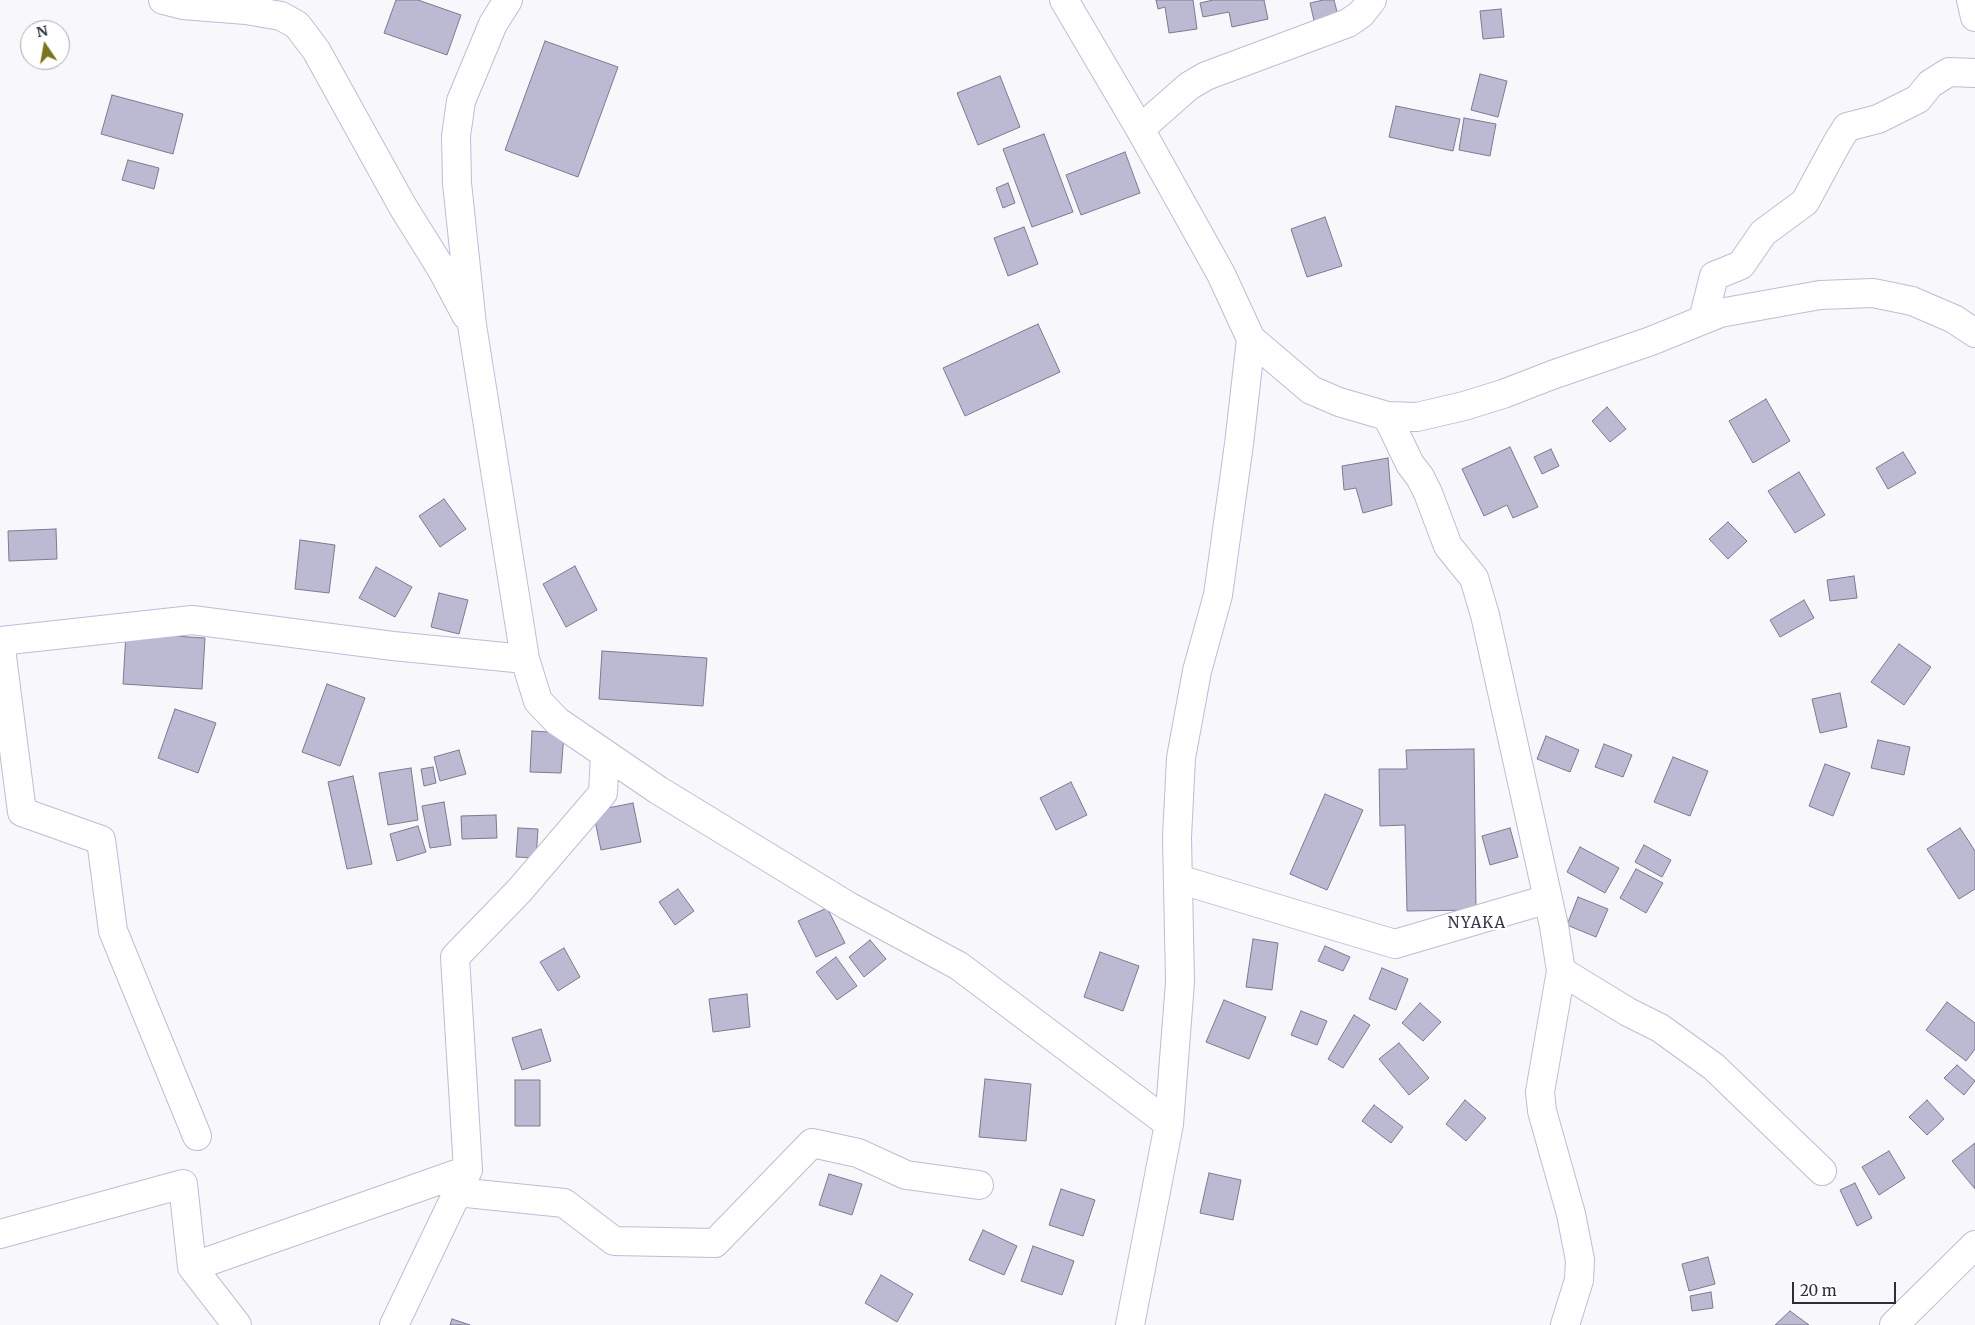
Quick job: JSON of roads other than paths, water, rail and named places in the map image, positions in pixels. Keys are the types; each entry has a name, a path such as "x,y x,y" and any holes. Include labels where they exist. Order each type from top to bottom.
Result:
{"street":[{"path":"163,0 183,5 246,10 281,16 297,25 316,50 472,325"},
{"path":"508,0 493,24 461,101 456,136 457,184 472,325 525,660 538,701 557,721 658,790 848,906 959,966 1169,1124"},
{"path":"1064,0 1222,274 1251,340 1311,390 1339,402 1387,416 1417,417 1464,406 1503,394 1651,341 1720,313 1820,295 1873,293 1912,301 1954,319 1975,333"},
{"path":"1140,129 1190,86 1206,76 1348,23 1361,14 1372,0"},
{"path":"1971,0 1975,17"},
{"path":"1703,320 1714,276 1741,265 1763,233 1805,202 1836,143 1847,127 1878,119 1918,99 1930,84 1949,72 1975,73"},
{"path":"1130,1325 1169,1124 1180,982 1177,837 1180,758 1197,670 1218,595 1251,340"},
{"path":"1387,416 1410,464 1420,477 1428,493 1448,546 1474,578 1485,615 1548,899 1561,971 1540,1092 1542,1111 1571,1214 1580,1260 1579,1280 1565,1325"},
{"path":"197,1136 113,931 102,840 22,812 0,641 192,620 393,646 525,660"},
{"path":"394,1325 462,1181 455,957 519,891 603,793 605,754"},
{"path":"1178,879 1395,944 1548,899"},
{"path":"1561,971 1628,1012 1660,1028 1714,1067 1822,1171"},
{"path":"192,1267 462,1181 564,1203 614,1241 715,1243 812,1142 858,1153 906,1175 979,1185"},
{"path":"0,1234 183,1184 192,1267 237,1325"},
{"path":"1894,1325 1975,1245"}],"district":[{"name":"NYAKA","path":"1477,924"}]}
